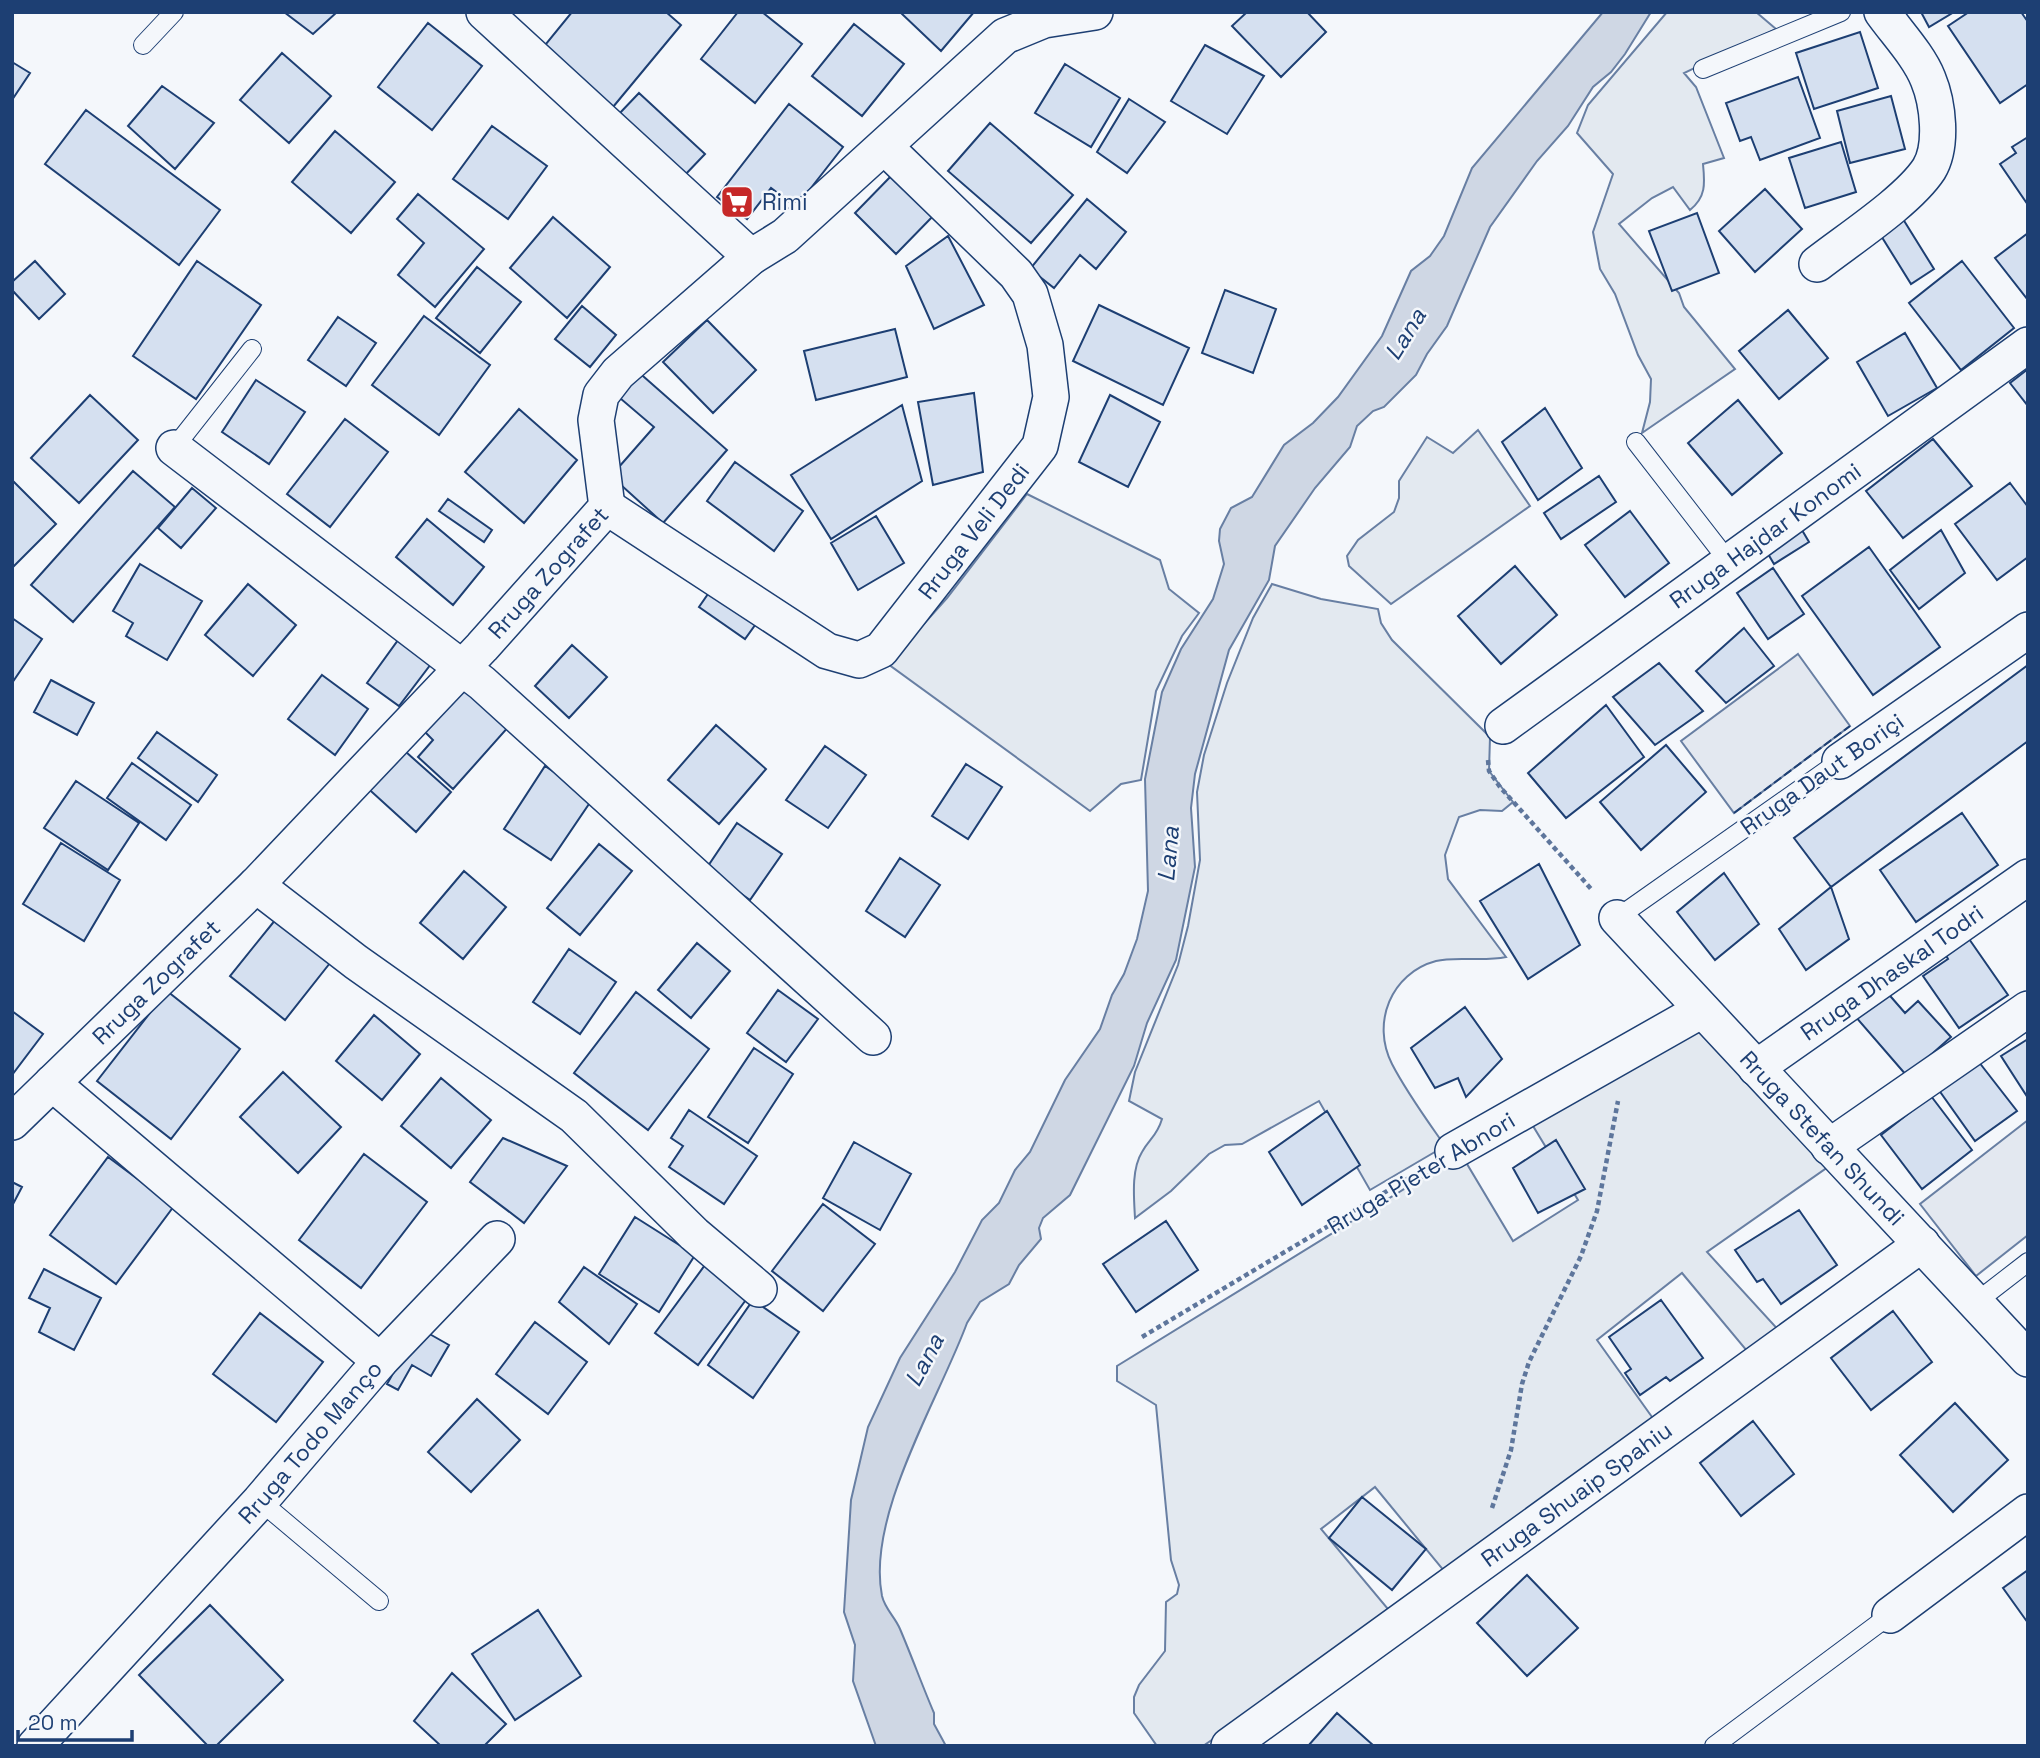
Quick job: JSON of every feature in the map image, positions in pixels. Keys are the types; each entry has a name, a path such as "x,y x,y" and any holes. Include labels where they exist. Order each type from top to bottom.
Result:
{"street":[{"path":"484,12 751,257 785,236 1006,36 1044,20 1095,12"},
{"path":"1818,264 1911,190 1930,167 1937,135 1936,106 1928,77 1882,12"},
{"name":"Rruga Veli Dedi","path":"607,507 827,650 859,660 881,650 1040,446 1051,397 1045,345 1030,294 1016,274 885,147"},
{"name":"Rruga Zografet","path":"12,1122 256,885 462,668 607,507 596,421 601,395 618,373 751,257"},
{"name":"Rruga Hajdar Konomi","path":"1503,726 2028,345"},
{"path":"174,448 462,668 873,1037"},
{"name":"Rruga Daut Boriçi","path":"1840,761 2028,630"},
{"name":"Rruga Dhaskal Todri","path":"1756,1068 2028,877"},
{"path":"256,885 356,962 574,1116 694,1234 759,1289"},
{"name":"Rruga Stefan Shundi","path":"1617,918 2028,1359"},
{"path":"1829,1147 2028,1009"},
{"name":"Rruga Pjeter Abnori","path":"1453,1151 1702,1010"},
{"name":"Rruga Todo Manço","path":"35,1746 260,1501 380,1361 52,1083"},
{"path":"380,1361 497,1239"},
{"name":"Rruga Shuaip Spahiu","path":"1229,1746 1922,1244"},
{"path":"1890,1615 2028,1512"}],"lane":[{"path":"143,45 174,12"},
{"path":"1703,69 1841,12"},
{"path":"174,448 251,349"},
{"path":"1636,442 1729,562"},
{"name":"Rruga Daut Boriçi","path":"1617,918 1840,761"},
{"path":"1975,1303 2028,1262"},
{"path":"260,1501 379,1601"},
{"path":"1714,1746 1890,1615"}],"path":[{"path":"1503,726 1490,737 1489,771 1617,918"},
{"path":"1480,1563 1517,1424 1522,1384 1581,1256 1597,1211 1622,1084 1622,1055"},
{"name":"Rruga Pjeter Abnori","path":"1142,1337 1337,1224 1453,1151"}],"shaded area":[{"path":"1667,12 1756,12 1776,29 1684,73 1696,87 1724,158 1703,164 1703,190 1695,205 1690,210 1673,187 1652,198 1619,224 1679,293 1684,307 1735,369 1642,433 1650,402 1651,379 1638,355 1615,294 1600,269 1593,232 1613,174 1577,133 1588,105"},
{"path":"1478,430 1530,506 1391,604 1349,566 1347,556 1358,540 1394,512 1399,498 1399,481 1427,437 1453,453"},
{"path":"1027,494 1160,560 1169,589 1199,613 1182,636 1156,691 1141,780 1121,784 1090,811 888,664 947,598"},
{"path":"1272,584 1321,599 1378,609 1381,623 1392,640 1490,737 1489,771 1513,802 1502,811 1480,810 1459,817 1445,855 1448,879 1506,957 1452,959 1420,967 1407,976 1389,1002 1384,1032 1392,1064 1445,1146 1370,1190 1319,1101 1242,1144 1225,1145 1209,1154 1171,1191 1135,1218 1134,1184 1138,1159 1162,1119 1129,1101 1135,1072 1178,965 1188,926 1200,860 1197,792 1204,755 1227,683 1253,618"},
{"path":"1798,654 1850,726 1734,813 1681,741"},
{"path":"1696,1026 1835,1162 1707,1252 1783,1335 1752,1357 1682,1273 1597,1340 1657,1424 1449,1577 1375,1487 1321,1529 1393,1615 1203,1746 1157,1746 1134,1713 1134,1697 1139,1685 1165,1651 1166,1602 1177,1594 1179,1585 1171,1560 1156,1405 1117,1381 1117,1366 1461,1154 1513,1241 1578,1200 1530,1121"},
{"path":"2028,1120 2028,1235 1976,1276 1920,1204"}],"water":[{"name":"Lana","path":"1603,12 1651,12 1625,54 1611,72 1593,87 1568,126 1537,161 1490,227 1447,326 1416,375 1384,407 1373,411 1357,426 1350,447 1315,488 1275,546 1269,580 1229,650 1195,774 1191,808 1195,867 1176,960 1147,1023 1134,1066 1070,1195 1043,1218 1039,1228 1041,1239 1019,1265 1009,1284 980,1302 967,1323 894,1495 880,1564 882,1596 900,1629 934,1713 934,1724 946,1746 876,1746 853,1681 855,1645 844,1612 851,1500 868,1427 900,1358 955,1272 982,1220 999,1203 1015,1170 1030,1152 1065,1080 1100,1029 1112,995 1124,974 1137,939 1148,891 1145,779 1162,692 1181,649 1213,599 1224,564 1219,541 1220,529 1231,508 1252,497 1284,445 1313,423 1338,397 1382,336 1411,271 1430,256 1444,236 1472,168"}],"building":[{"path":"284,12 337,12 313,34"},
{"path":"572,12 666,12 681,25 613,107 541,50"},
{"path":"738,12 762,12 802,44 755,103 701,59"},
{"path":"902,12 974,12 941,51 901,13"},
{"path":"1247,12 1307,12 1326,32 1281,77 1232,26"},
{"path":"1921,12 1954,12 1929,27"},
{"path":"1969,12 2021,12 2028,22 2028,84 2000,103 1948,26"},
{"path":"428,23 482,66 432,130 378,87"},
{"path":"854,24 904,64 862,116 812,76"},
{"path":"1860,32 1878,88 1814,109 1796,53"},
{"path":"1205,45 1264,76 1227,134 1171,101"},
{"path":"282,53 331,96 289,143 240,100"},
{"path":"12,62 30,73 12,100"},
{"path":"1065,64 1120,98 1091,147 1035,113"},
{"path":"1798,77 1820,138 1760,160 1751,137 1740,141 1726,103"},
{"path":"162,86 214,123 175,169 128,126"},
{"path":"639,93 705,154 683,177 618,115"},
{"path":"1891,96 1905,149 1850,163 1837,111"},
{"path":"1129,99 1165,122 1127,173 1097,152"},
{"path":"789,104 843,147 796,207 771,188 747,219 717,197"},
{"path":"86,110 220,210 179,265 45,164"},
{"path":"990,123 1073,195 1031,243 948,171"},
{"path":"492,126 547,166 508,219 453,179"},
{"path":"335,131 395,182 351,233 292,182"},
{"path":"2028,137 2028,205 2000,164 2016,153 2012,147"},
{"path":"1841,142 1856,192 1805,208 1789,158"},
{"path":"895,172 937,212 896,254 855,213"},
{"path":"1765,189 1802,229 1755,272 1719,231"},
{"path":"418,194 484,249 435,307 398,275 424,243 397,219"},
{"path":"1087,199 1126,232 1096,269 1080,255 1054,288 1030,269"},
{"path":"1898,211 1934,269 1911,284 1875,226"},
{"path":"1697,213 1719,273 1672,291 1649,231"},
{"path":"553,217 610,267 567,318 510,268"},
{"path":"2028,233 2028,300 1995,258"},
{"path":"948,236 984,305 934,329 906,266"},
{"path":"35,261 65,294 39,319 12,290 12,282"},
{"path":"197,261 261,305 196,399 133,356"},
{"path":"1962,261 2014,328 1961,370 1909,303"},
{"path":"477,267 521,302 480,353 436,318"},
{"path":"1225,290 1276,309 1253,373 1202,353"},
{"path":"1099,305 1189,348 1163,405 1073,361"},
{"path":"582,306 616,335 590,367 555,339"},
{"path":"1788,310 1828,358 1779,399 1739,351"},
{"path":"424,316 490,365 439,435 372,385"},
{"path":"338,317 376,343 346,386 308,360"},
{"path":"707,320 756,370 713,413 663,362"},
{"path":"895,329 907,377 816,400 804,351"},
{"path":"1905,333 1937,388 1888,416 1857,362"},
{"path":"635,369 727,450 663,523 611,476 654,427 614,393"},
{"path":"2028,369 2028,406 2010,383"},
{"path":"256,380 305,412 269,464 222,432"},
{"path":"974,393 983,472 933,485 918,402"},
{"path":"90,395 138,440 79,503 31,458"},
{"path":"1110,395 1160,422 1128,487 1079,462"},
{"path":"1738,400 1782,453 1732,495 1688,443"},
{"path":"902,405 922,481 831,539 791,475"},
{"path":"1545,408 1582,468 1538,500 1502,442"},
{"path":"519,409 577,460 524,523 465,472"},
{"path":"345,419 388,452 330,527 287,494"},
{"path":"1933,439 1972,486 1903,538 1866,491"},
{"path":"735,462 803,511 774,551 707,501"},
{"path":"133,471 175,507 73,622 31,585"},
{"path":"1599,476 1616,502 1561,539 1544,513"},
{"path":"12,480 56,524 14,566 12,565"},
{"path":"2010,483 2028,507 2028,557 1997,580 1955,524"},
{"path":"192,488 216,508 181,548 158,528"},
{"path":"448,499 492,530 484,542 439,511"},
{"path":"1630,511 1669,563 1625,597 1585,545"},
{"path":"876,516 904,563 858,590 831,543"},
{"path":"427,519 484,567 453,605 396,557"},
{"path":"1799,525 1809,542 1774,564 1764,547"},
{"path":"1941,530 1965,573 1919,609 1890,570"},
{"path":"1869,547 1940,647 1873,695 1802,596"},
{"path":"140,564 202,601 167,660 126,636 133,623 113,611"},
{"path":"1515,566 1557,615 1501,664 1458,616"},
{"path":"1773,568 1804,614 1768,639 1737,593"},
{"path":"717,581 763,614 745,639 699,607"},
{"path":"248,584 296,625 253,676 205,635"},
{"path":"12,618 42,639 12,683"},
{"path":"1744,628 1774,666 1726,703 1696,671"},
{"path":"401,636 434,660 399,706 367,683"},
{"path":"572,645 607,677 569,718 535,686"},
{"path":"1659,663 1703,711 1655,745 1613,697"},
{"path":"2028,665 2028,741 1831,887 1794,838"},
{"path":"322,675 368,709 335,755 288,719"},
{"path":"51,680 94,703 77,735 34,712"},
{"path":"465,683 511,724 453,789 418,757 433,740 423,730"},
{"path":"1606,705 1644,757 1566,818 1528,773"},
{"path":"716,725 766,769 719,824 668,780"},
{"path":"157,732 217,775 198,802 138,758"},
{"path":"397,744 451,792 416,832 362,783"},
{"path":"1666,745 1706,792 1641,850 1600,802"},
{"path":"825,746 866,775 828,828 786,800"},
{"path":"132,763 191,805 166,840 107,798"},
{"path":"966,764 1002,787 968,839 932,816"},
{"path":"545,766 593,798 551,860 504,829"},
{"path":"76,781 139,823 108,870 44,828"},
{"path":"1962,813 1998,865 1916,922 1880,870"},
{"path":"737,823 782,854 750,900 706,869"},
{"path":"61,843 120,880 84,941 23,904"},
{"path":"599,844 632,871 580,935 547,908"},
{"path":"900,858 940,885 905,937 866,911"},
{"path":"1539,864 1580,945 1528,979 1480,901"},
{"path":"464,871 506,907 463,959 420,923"},
{"path":"1724,873 1759,924 1715,960 1677,912"},
{"path":"1831,887 1849,939 1806,970 1779,929"},
{"path":"276,919 330,963 285,1020 230,976"},
{"path":"1967,936 2008,995 1959,1028 1923,976 1948,959 1944,952"},
{"path":"697,943 730,971 691,1018 658,990"},
{"path":"569,949 616,982 580,1034 533,1002"},
{"path":"778,990 818,1019 786,1062 747,1033"},
{"path":"1885,990 1905,1013 1918,1001 1951,1037 1907,1076 1855,1016"},
{"path":"167,991 240,1049 171,1139 97,1081"},
{"path":"636,992 709,1049 648,1130 574,1073"},
{"path":"1465,1007 1502,1059 1466,1097 1458,1078 1435,1088 1411,1048"},
{"path":"12,1011 43,1034 12,1075"},
{"path":"374,1015 420,1054 382,1100 336,1061"},
{"path":"2028,1039 2028,1098 2001,1056"},
{"path":"754,1048 793,1074 748,1143 708,1117"},
{"path":"1975,1057 2017,1111 1975,1141 1936,1086"},
{"path":"283,1072 341,1127 298,1173 240,1117"},
{"path":"441,1078 491,1120 451,1168 401,1126"},
{"path":"1931,1096 1972,1150 1922,1189 1881,1135"},
{"path":"689,1110 757,1156 724,1204 669,1167 683,1146 671,1138"},
{"path":"1327,1111 1360,1165 1302,1205 1269,1152"},
{"path":"503,1138 567,1166 524,1223 470,1182"},
{"path":"1556,1140 1585,1189 1538,1213 1513,1168"},
{"path":"854,1142 911,1174 880,1230 823,1198"},
{"path":"364,1154 427,1202 361,1288 299,1240"},
{"path":"108,1157 174,1206 116,1284 50,1235"},
{"path":"12,1182 22,1187 12,1206"},
{"path":"823,1204 875,1244 823,1311 772,1271"},
{"path":"1799,1210 1837,1265 1781,1304 1763,1279 1757,1282 1735,1250"},
{"path":"635,1217 695,1255 659,1312 599,1274"},
{"path":"1166,1221 1198,1270 1136,1312 1103,1264"},
{"path":"705,1265 748,1297 698,1365 655,1333"},
{"path":"584,1267 637,1304 609,1344 559,1302"},
{"path":"44,1269 101,1298 74,1350 39,1332 50,1308 29,1298"},
{"path":"753,1300 799,1332 753,1398 708,1365"},
{"path":"1661,1300 1703,1358 1670,1381 1666,1377 1640,1395 1625,1373 1631,1369 1609,1337"},
{"path":"1893,1311 1932,1362 1871,1410 1831,1358"},
{"path":"260,1313 323,1362 276,1422 213,1374"},
{"path":"535,1322 587,1362 548,1414 496,1374"},
{"path":"419,1328 449,1345 431,1376 412,1365 398,1390 387,1384"},
{"path":"477,1399 520,1440 471,1492 428,1452"},
{"path":"1955,1403 2008,1460 1953,1512 1900,1455"},
{"path":"1753,1421 1794,1474 1741,1516 1700,1463"},
{"path":"1362,1497 1426,1549 1392,1590 1329,1538"},
{"path":"2028,1570 2028,1623 2003,1588"},
{"path":"1527,1575 1578,1628 1527,1676 1477,1623"},
{"path":"210,1605 283,1680 216,1746 208,1746 139,1675"},
{"path":"538,1610 581,1676 515,1720 472,1654"},
{"path":"452,1673 506,1724 484,1746 441,1746 414,1721"},
{"path":"1337,1713 1374,1746 1308,1746"}],"fence":[{"path":"1734,813 1850,726"}],"place":[{"name":"Rimi","path":"737,202"}]}
